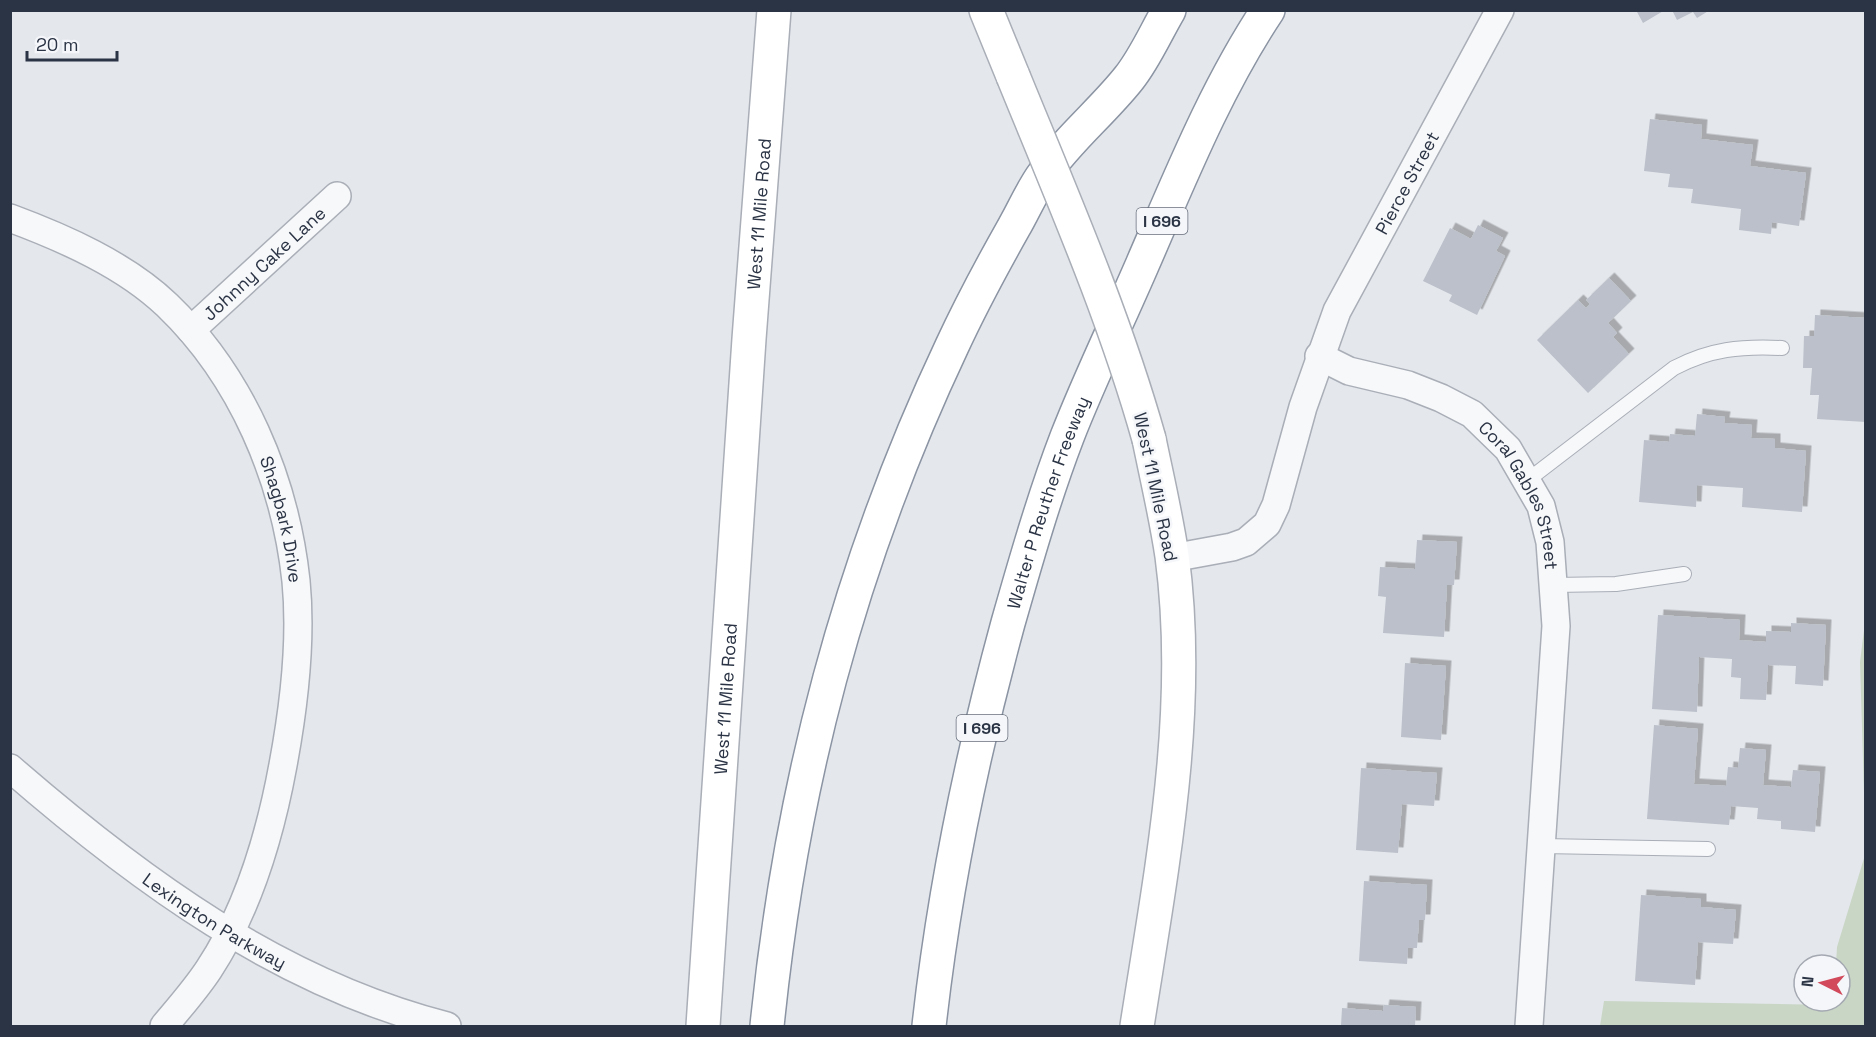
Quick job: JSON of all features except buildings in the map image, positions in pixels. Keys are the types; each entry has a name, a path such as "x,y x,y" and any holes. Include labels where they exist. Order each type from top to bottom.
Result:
{"main road":[{"name":"West 11 Mile Road","path":"703,1026 750,327 774,10"},
{"path":"975,10 1009,66"},
{"name":"West 11 Mile Road","path":"986,10 1127,364 1149,440 1172,558 1177,651 1173,765 1158,892 1137,1026"},
{"path":"767,1026 786,874 805,773 846,614 880,514 919,416 973,301 1044,173 1132,75 1169,10"},
{"name":"Walter P Reuther Freeway","path":"929,1026 947,898 968,787 993,677 1040,515 1068,436 1177,186 1215,104 1268,10"}],"street":[{"name":"Pierce Street","path":"1319,356 1337,311 1367,253 1500,10"},
{"name":"Johnny Cake Lane","path":"191,330 337,196"},
{"name":"Shagbark Drive","path":"10,218 64,240 121,272 165,304 217,361 258,437 274,480 296,581 295,683 277,800 265,848 228,934 209,969 164,1026"},
{"name":"Coral Gables Street","path":"1319,356 1348,371 1419,389 1472,414 1508,448 1541,506 1548,533 1556,626 1529,1026"},
{"path":"1172,558 1239,544 1267,524 1276,505 1319,356"},
{"name":"Lexington Parkway","path":"10,768 110,852 228,934 262,954 338,989 381,1006 447,1026"}],"lane":[{"path":"1528,480 1681,364 1718,350 1748,346 1782,348"},
{"path":"1554,585 1616,584 1684,574"},
{"path":"1542,846 1708,849"}],"green space":[{"path":"1865,622 1865,826 1860,662"},
{"path":"1865,855 1865,1026 1600,1026 1604,1001 1792,1004 1792,1013 1852,1013 1852,953 1837,953"}]}
